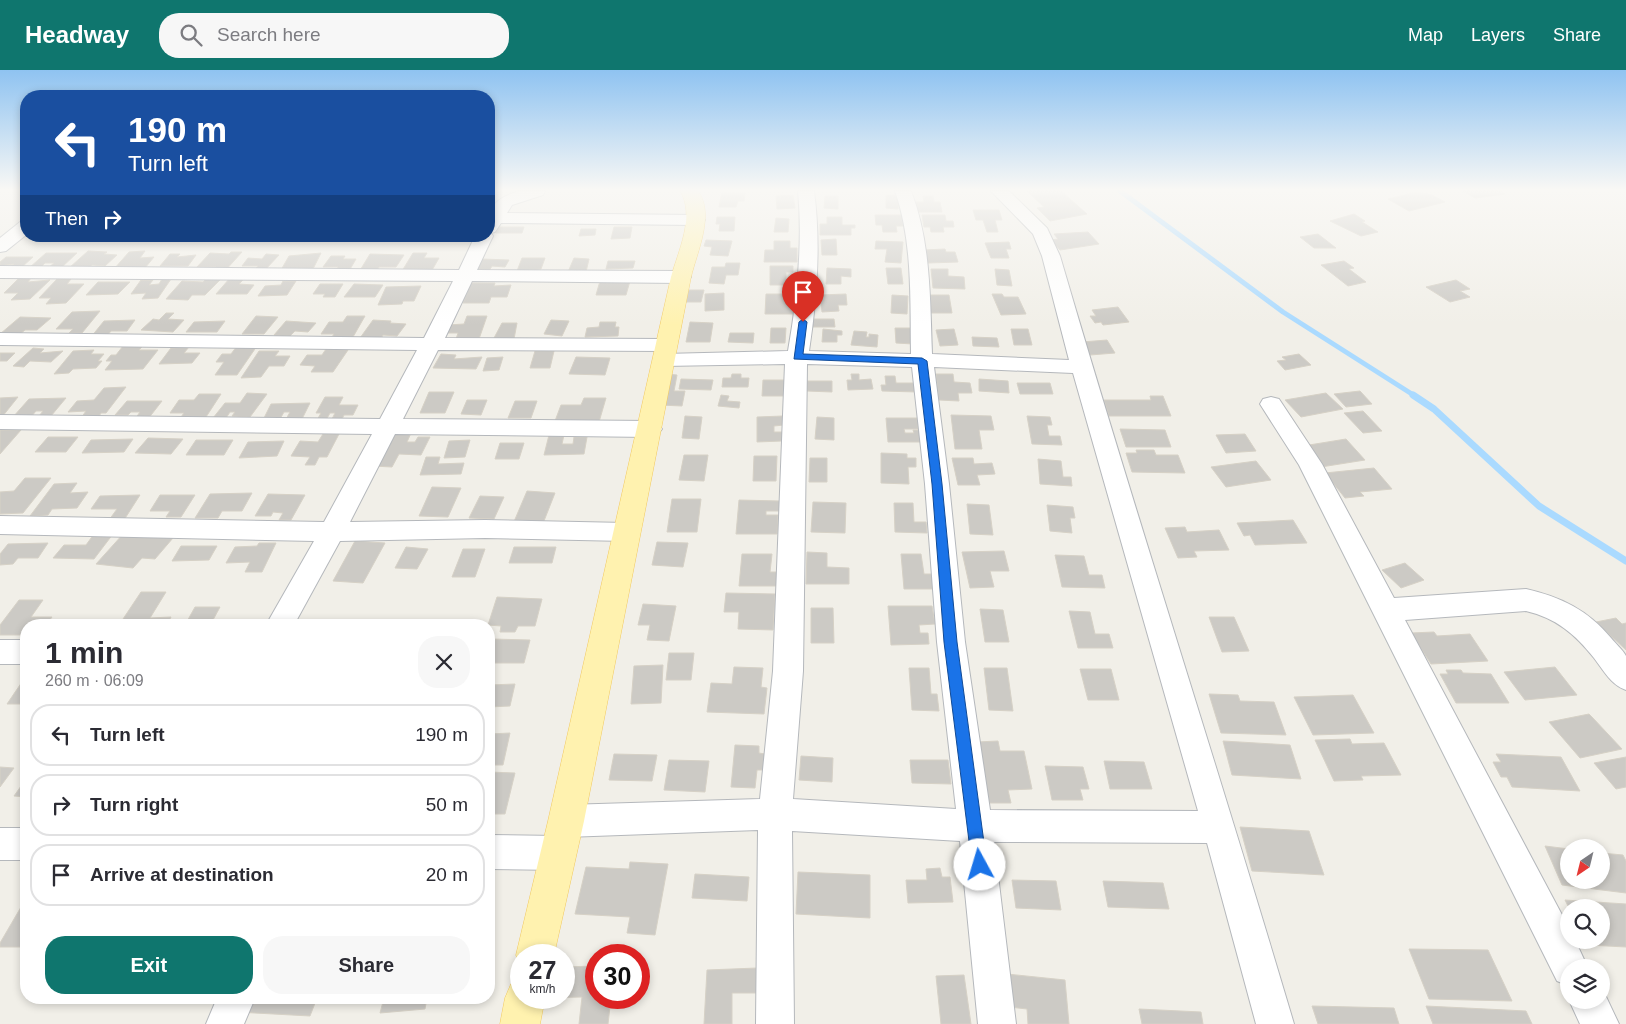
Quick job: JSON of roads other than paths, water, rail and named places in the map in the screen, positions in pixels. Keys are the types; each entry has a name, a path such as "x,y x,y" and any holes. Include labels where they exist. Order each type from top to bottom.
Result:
{"main road":[{"path":"538,944 650,429 681,277 692,236"},
{"path":"520,1024 523,1009"}],"street":[{"path":"0,247 9,236"},
{"path":"775,1024 774,814 788,671 796,436 795,369 803,322 808,236"},
{"path":"913,236 919,277 922,361 937,484 951,642 975,826 997,1024"},
{"path":"1041,236 1047,244 1081,367 1219,827 1275,1024"},
{"path":"283,619 332,532 430,345 481,242"},
{"path":"0,272 681,277"},
{"path":"0,339 430,345 665,352 739,360 798,357 1081,367"},
{"path":"1271,404 1310,464 1565,959"},
{"path":"0,422 650,429"},
{"path":"0,526 332,532 485,529 626,532"},
{"path":"1385,610 1526,600 1547,603 1572,615 1596,639 1626,678"},
{"path":"0,652 20,652"},
{"path":"495,851 562,837 774,814 975,826 1219,827"},
{"path":"0,844 20,844"},
{"path":"225,1024 233,1004"},
{"path":"1592,1009 1600,1024"}],"waterway":[{"path":"1180,236 1283,312 1415,396"},
{"path":"1413,395 1434,409 1539,506 1626,561"}]}
